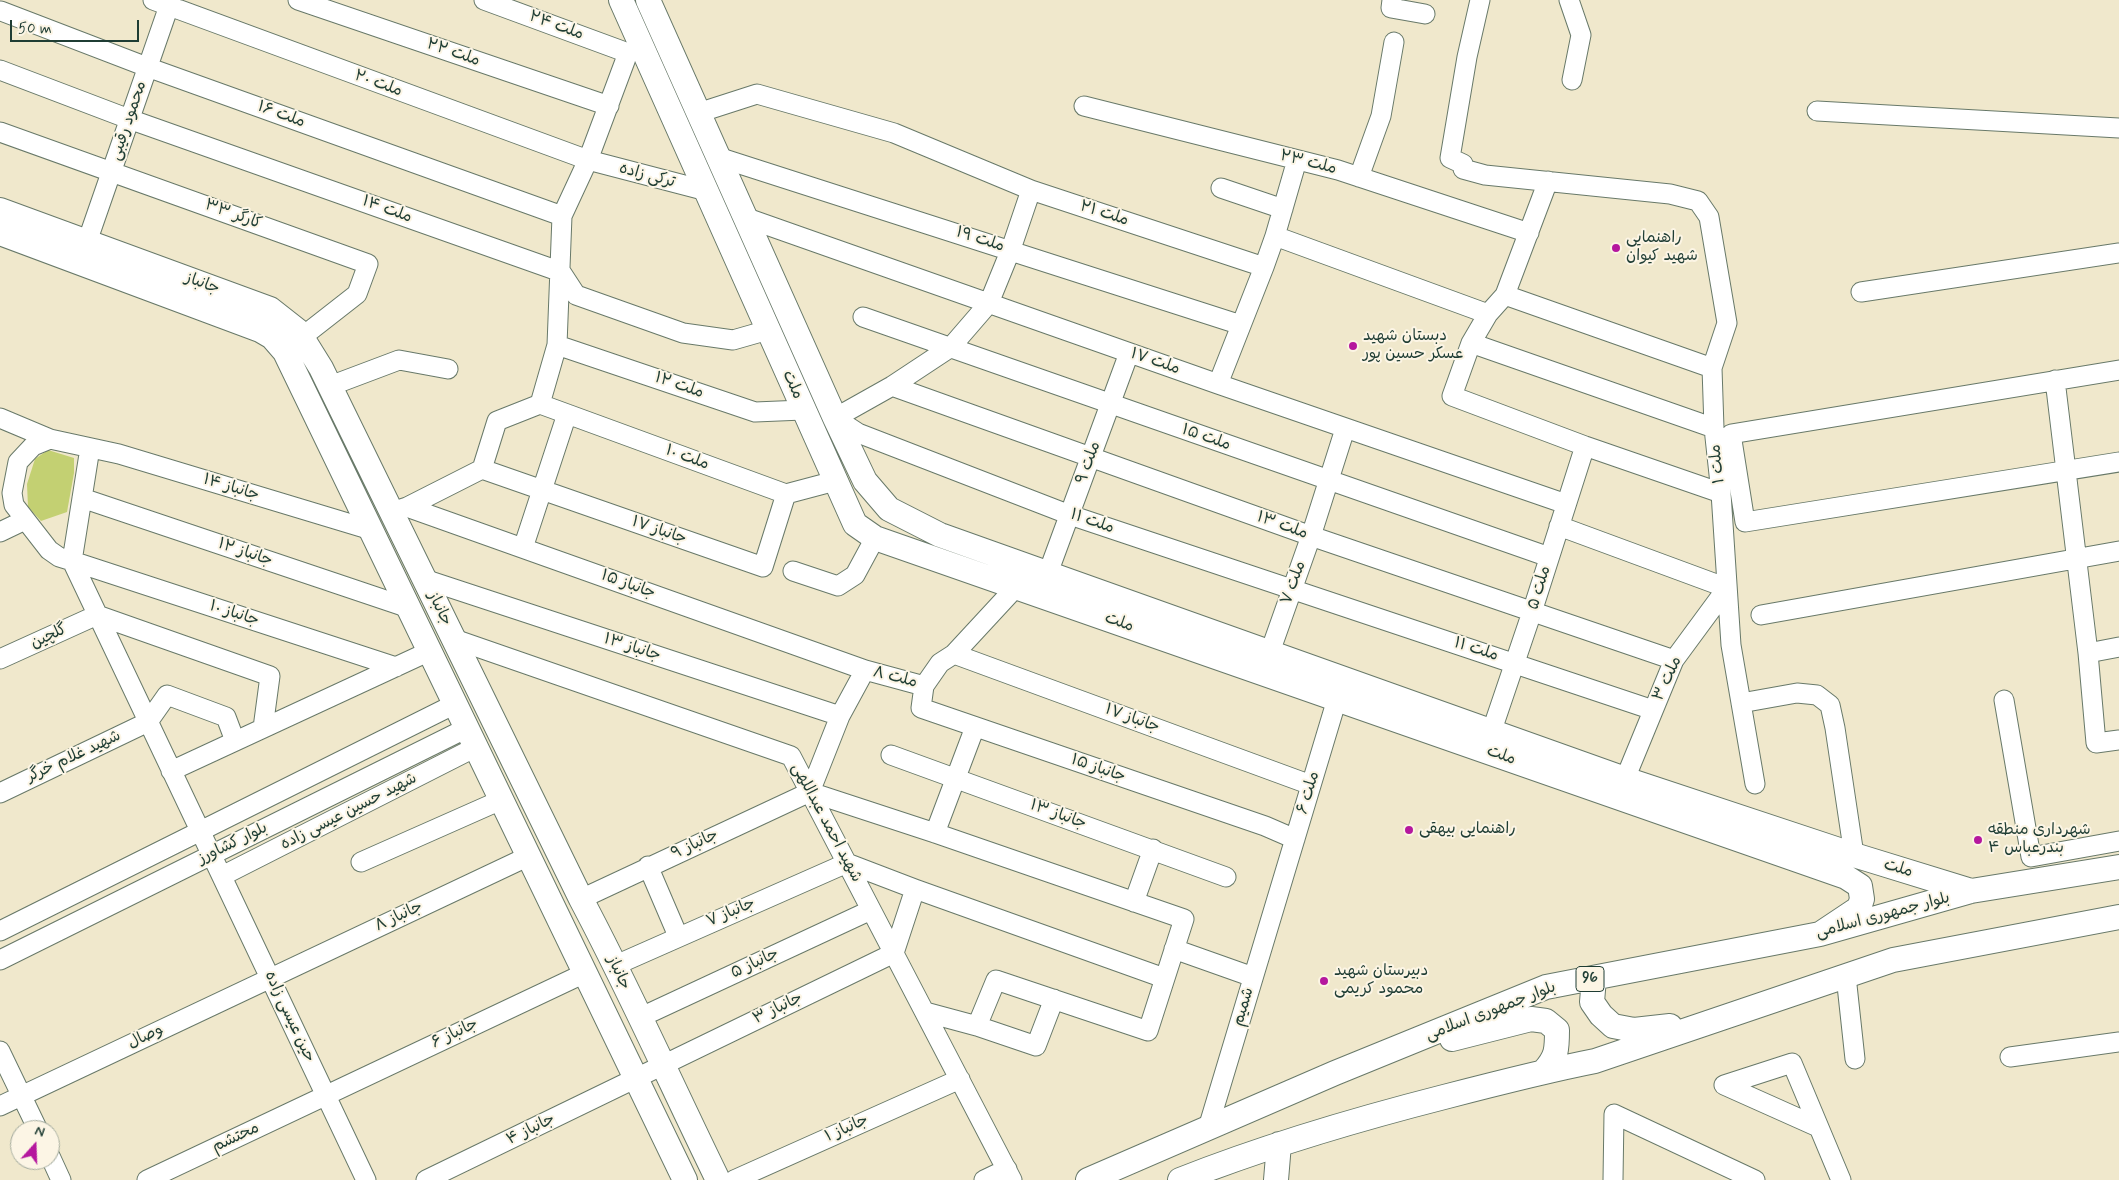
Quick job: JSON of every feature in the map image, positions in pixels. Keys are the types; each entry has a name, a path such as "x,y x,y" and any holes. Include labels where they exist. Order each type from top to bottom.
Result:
{"main road":[{"name":"ملت","path":"621,0 636,51 706,191 855,524 875,538 1846,877 1860,886 1862,899 1859,908 1820,934"},
{"name":"ملت","path":"648,0 835,418 866,481 889,509 940,535 1492,730 1625,779 1854,855 1971,891"},
{"path":"636,51 665,39"},
{"name":"جانباز","path":"0,210 260,330 272,337 285,352 300,379 685,1180"},
{"name":"جانباز","path":"0,233 96,253 270,309 298,331 326,377 399,510 424,579 581,899 616,965 639,1018 718,1180"},
{"path":"300,379 326,377"},
{"path":"807,419 835,418"},
{"path":"455,704 479,690"},
{"path":"471,737 491,715"},
{"path":"1846,877 1852,867 1854,855"},
{"name":"بلوار جمهوری اسلامی","path":"1088,1180 1367,1061 1546,988 1820,934 1971,891 2119,867"},
{"path":"1180,1180 1221,1172 1279,1144 1373,1115 1544,1071 1595,1061 1893,960 2119,917"},
{"path":"1594,978 1592,1002 1612,1026 1634,1030 1712,1022"},
{"path":"1367,1061 1530,1019 1546,1021 1557,1030 1554,1060 1544,1071"},
{"path":"1276,1180 1279,1144"}],"street":[{"name":"ملت ۲۲","path":"298,0 609,106"},
{"name":"ملت ۲۴","path":"484,0 636,51"},
{"path":"1392,0 1391,8 1425,14"},
{"name":"ملت ۱","path":"1480,0 1467,57 1450,158 1463,164 1463,169 1485,175 1670,194 1698,201 1709,217 1727,323 1712,368 1714,428 1721,493 1731,645 1755,784"},
{"path":"1570,0 1581,35 1572,80"},
{"name":"محمود رقیبی","path":"96,253 111,172 147,67 164,2"},
{"name":"ملت ۲۰","path":"164,2 588,160"},
{"name":"ملت ۱۶","path":"2,8 147,67 562,216"},
{"path":"1359,177 1381,116 1394,42"},
{"path":"399,510 482,469 497,421 540,404 557,345 562,272 562,216 588,160 609,106 636,51"},
{"name":"ملت ۱۴","path":"0,70 129,118 562,272"},
{"name":"ملت ۲۱","path":"698,113 757,94 894,133 1031,190 1264,267"},
{"name":"ملت ۲۳","path":"1084,106 1359,177 1529,233"},
{"path":"1817,111 2119,128"},
{"name":"کارگر ۳۳","path":"0,132 368,264 357,294 302,337"},
{"name":"ملت ۱۹","path":"718,157 1011,249 1241,325"},
{"name":"ترکی زاده","path":"588,160 706,191"},
{"path":"1218,384 1275,236 1297,160"},
{"path":"1548,182 1505,295 1488,314 1470,343 1452,396 1586,446 1721,493"},
{"path":"1221,188 1283,209"},
{"path":"835,418 892,386 951,347 989,303 1011,249 1031,190"},
{"name":"ملت ۱۷","path":"744,217 1345,429 1566,504"},
{"path":"1275,236 1488,314"},
{"path":"1861,292 2119,253"},
{"path":"562,272 576,295 683,333 733,340 768,330"},
{"path":"1505,295 1712,368"},
{"name":"ملت ۱۵","path":"863,317 1110,405 1550,557"},
{"path":"1470,343 1714,428"},
{"name":"ملت ۱۲","path":"557,345 754,412 807,419"},
{"name":"ملت ۹","path":"1048,574 1129,353"},
{"path":"326,377 399,360 448,369"},
{"path":"2119,370 1731,434 1745,522 2119,462"},
{"path":"2055,380 2088,653 2096,743 2119,740"},
{"name":"ملت ۱۳","path":"892,386 1311,536 1674,660"},
{"name":"ملت ۱۰","path":"540,404 786,494"},
{"path":"523,548 567,414"},
{"path":"0,418 50,439"},
{"name":"ملت ۱۱","path":"835,418 858,433 1070,515 1653,710"},
{"name":"ملت ۷","path":"1270,652 1311,536 1345,429"},
{"path":"8,466 18,462 33,446 50,439"},
{"name":"جانباز ۱۴","path":"50,439 119,454 371,530"},
{"name":"ملت ۵","path":"1492,730 1586,446"},
{"path":"72,561 90,448"},
{"name":"جانباز ۱۰","path":"8,466 14,505 49,550 59,557 396,667"},
{"name":"جانباز ۱۷","path":"482,469 763,567 786,494"},
{"path":"786,494 835,482"},
{"name":"جانباز ۱۲","path":"82,498 409,608"},
{"name":"جانباز ۱۵","path":"399,510 523,548 865,670"},
{"path":"0,532 25,520"},
{"path":"1560,526 1727,588"},
{"path":"793,571 838,586 855,575 875,538"},
{"path":"1761,615 2119,551"},
{"name":"حین عیسی زاده","path":"72,561 366,1180"},
{"name":"جانباز ۱۳","path":"424,579 840,716"},
{"name":"ملت ۸","path":"810,792 840,716 865,670 924,686 940,664 954,654 1016,587"},
{"name":"ملت ۳","path":"1625,779 1674,660 1727,588"},
{"path":"97,615 270,676 263,728"},
{"name":"گلچین","path":"0,659 97,615"},
{"name":"شهید احمد عبداللهی","path":"454,639 791,756 1010,1175"},
{"path":"2088,653 2119,647"},
{"path":"171,771 430,651"},
{"name":"جانباز ۱۷","path":"954,654 1311,785"},
{"name":"جانباز ۱۵","path":"924,686 922,708 1265,826 1295,839"},
{"path":"1741,703 1797,693 1817,695 1830,705 1854,855"},
{"path":"148,722 167,695 226,716 235,741"},
{"name":"ملت ۶","path":"1281,886 1337,699"},
{"path":"2004,700 2031,857 2119,842"},
{"name":"بلوار کشاورز","path":"0,931 455,704"},
{"name":"شهید غلام خرگر","path":"0,793 148,722"},
{"path":"936,833 975,727"},
{"name":"بلوار کشاورز","path":"0,960 211,855 471,737"},
{"name":"شهید حسین عیسی زاده","path":"222,876 471,737"},
{"name":"جانباز ۱۳","path":"891,755 1226,877"},
{"path":"810,792 936,833 1184,919 1148,1031 996,980 977,1026"},
{"name":"جانباز ۹","path":"581,899 648,866 810,792"},
{"path":"361,862 501,800"},
{"path":"1134,902 1152,849"},
{"name":"جانباز ۸","path":"270,978 528,856"},
{"path":"847,863 1164,978"},
{"name":"جانباز ۷","path":"616,965 847,863"},
{"path":"648,866 678,936"},
{"name":"شمیم","path":"1208,1128 1281,886"},
{"path":"894,953 915,889"},
{"name":"جانباز ۵","path":"639,1018 872,910"},
{"path":"1174,949 1253,977"},
{"name":"جانباز ۳","path":"636,1080 662,1065 894,953"},
{"name":"جانباز ۶","path":"326,1095 585,973"},
{"path":"1846,976 1855,1059"},
{"name":"وصال","path":"0,1106 270,978"},
{"path":"925,1012 977,1026 1036,1046 1054,999"},
{"path":"2010,1057 2119,1042"},
{"path":"0,1051 33,1120"},
{"path":"1818,1127 1724,1085 1792,1063 1841,1180"},
{"name":"جانباز ۱","path":"734,1180 960,1079"},
{"name":"جانباز ۴","path":"426,1180 636,1080"},
{"name":"محتشم","path":"147,1180 326,1095"},
{"path":"1613,1180 1614,1114 1726,1174 1755,1180"},
{"path":"984,1180 1010,1175"}],"green space":[{"path":"48,450 74,458 74,473 67,512 41,521 28,507 27,484 35,459"}],"place":[{"name":"راهنمایی شهید کیوان","path":"1616,248"},
{"name":"دبستان شهید عسکر حسین پور","path":"1353,346"},
{"name":"راهنمایی بیهقی","path":"1409,830"},
{"name":"شهرداری منطقه ۴ بندرعباس","path":"1978,840"},
{"name":"دبیرستان شهید محمود کریمی","path":"1324,981"}]}
